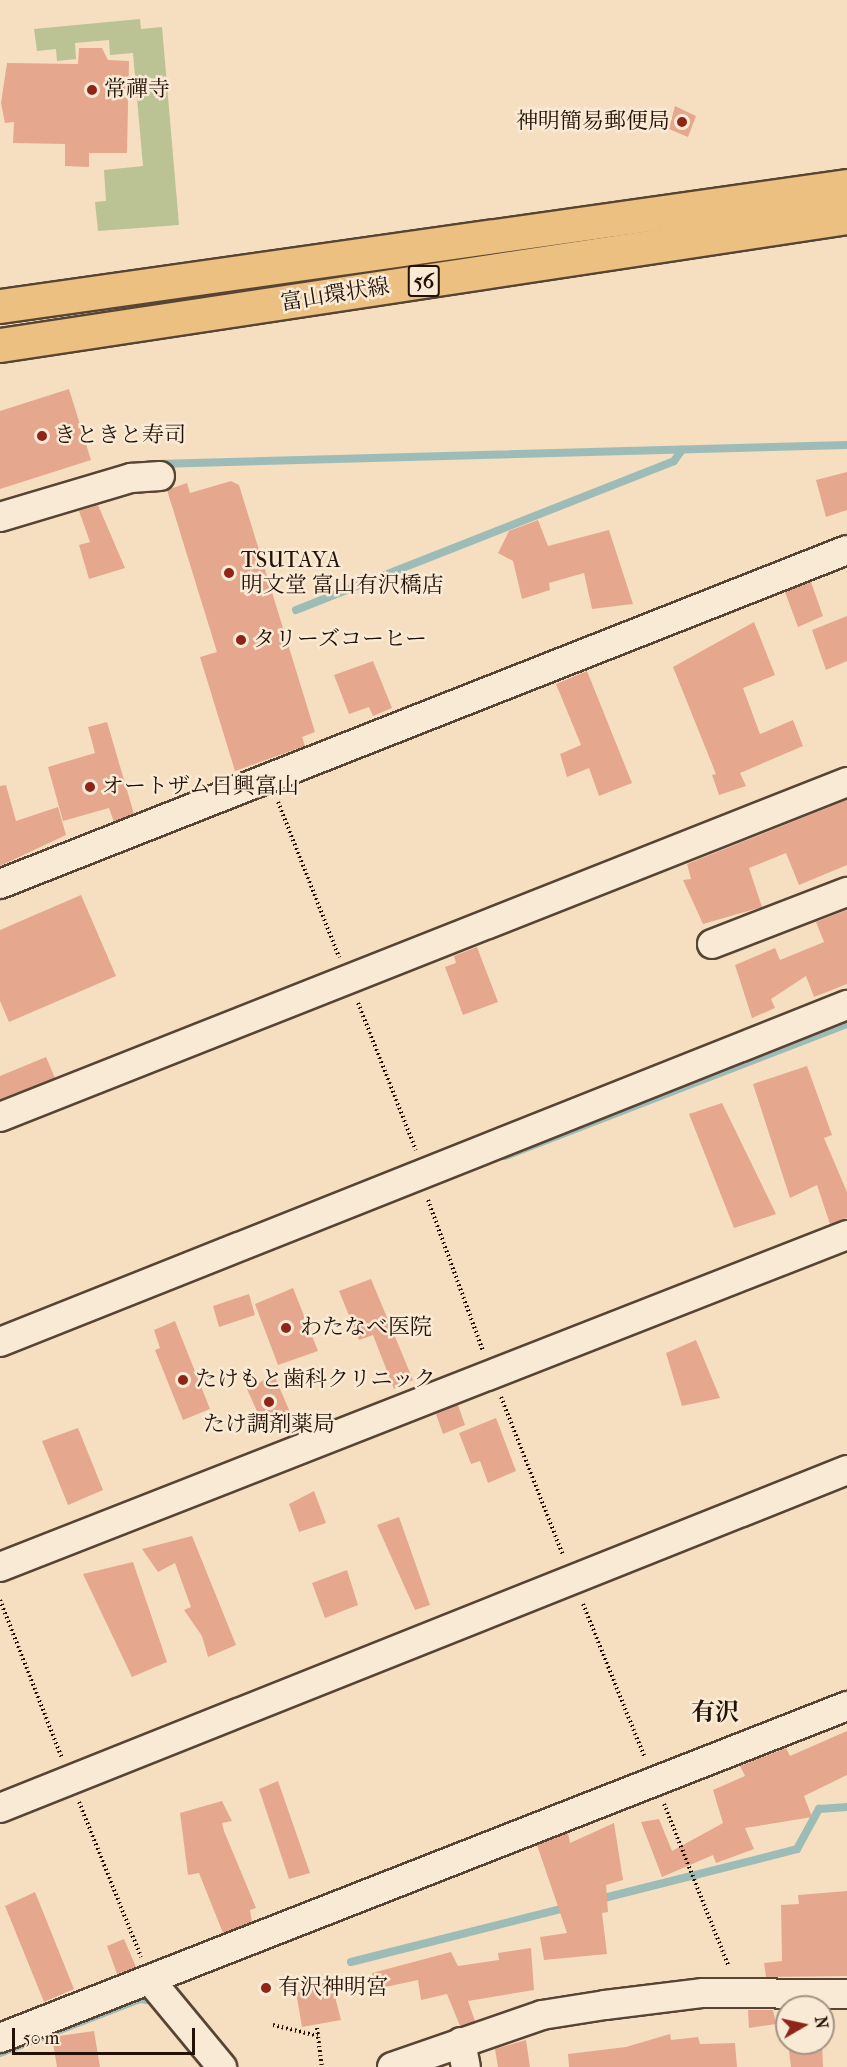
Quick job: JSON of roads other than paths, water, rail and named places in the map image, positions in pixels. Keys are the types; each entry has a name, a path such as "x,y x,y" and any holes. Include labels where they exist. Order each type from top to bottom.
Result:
{"main road":[{"name":"富山環状線","path":"0,306 847,186"},
{"name":"富山環状線","path":"0,345 847,217"}],"street":[{"path":"0,517 131,478 159,477"},
{"path":"0,884 847,550"},
{"path":"0,1117 847,782"},
{"path":"712,944 847,892"},
{"path":"0,1342 847,1005"},
{"path":"0,1567 847,1235"},
{"path":"0,1808 847,1470"},
{"path":"0,2038 847,1706"},
{"path":"150,1980 222,2067"},
{"path":"392,2067 463,2055 542,2015 635,2001 703,1994 847,1994"}],"waterway":[{"path":"157,464 847,445"},
{"path":"296,610 674,461 682,450"},
{"path":"505,1156 847,1024"},
{"path":"600,1899 797,1849 819,1809 847,1807"},
{"path":"351,1962 568,1907"},
{"path":"0,2053 140,1999 154,2001"}],"place":[{"name":"常禪寺","path":"92,90"},
{"name":"神明簡易郵便局","path":"682,122"},
{"name":"きときと寿司","path":"42,436"},
{"name":"TSUTAYA 明文堂 富山有沢橋店","path":"229,573"},
{"name":"タリーズコーヒー","path":"241,640"},
{"name":"オートザム日興富山","path":"90,787"},
{"name":"わたなべ医院","path":"286,1328"},
{"name":"たけもと歯科クリニック","path":"183,1380"},
{"name":"たけ調剤薬局","path":"269,1402"},
{"name":"有沢神明宮","path":"266,1988"}],"district":[{"name":"有沢","path":"715,1713"}]}
